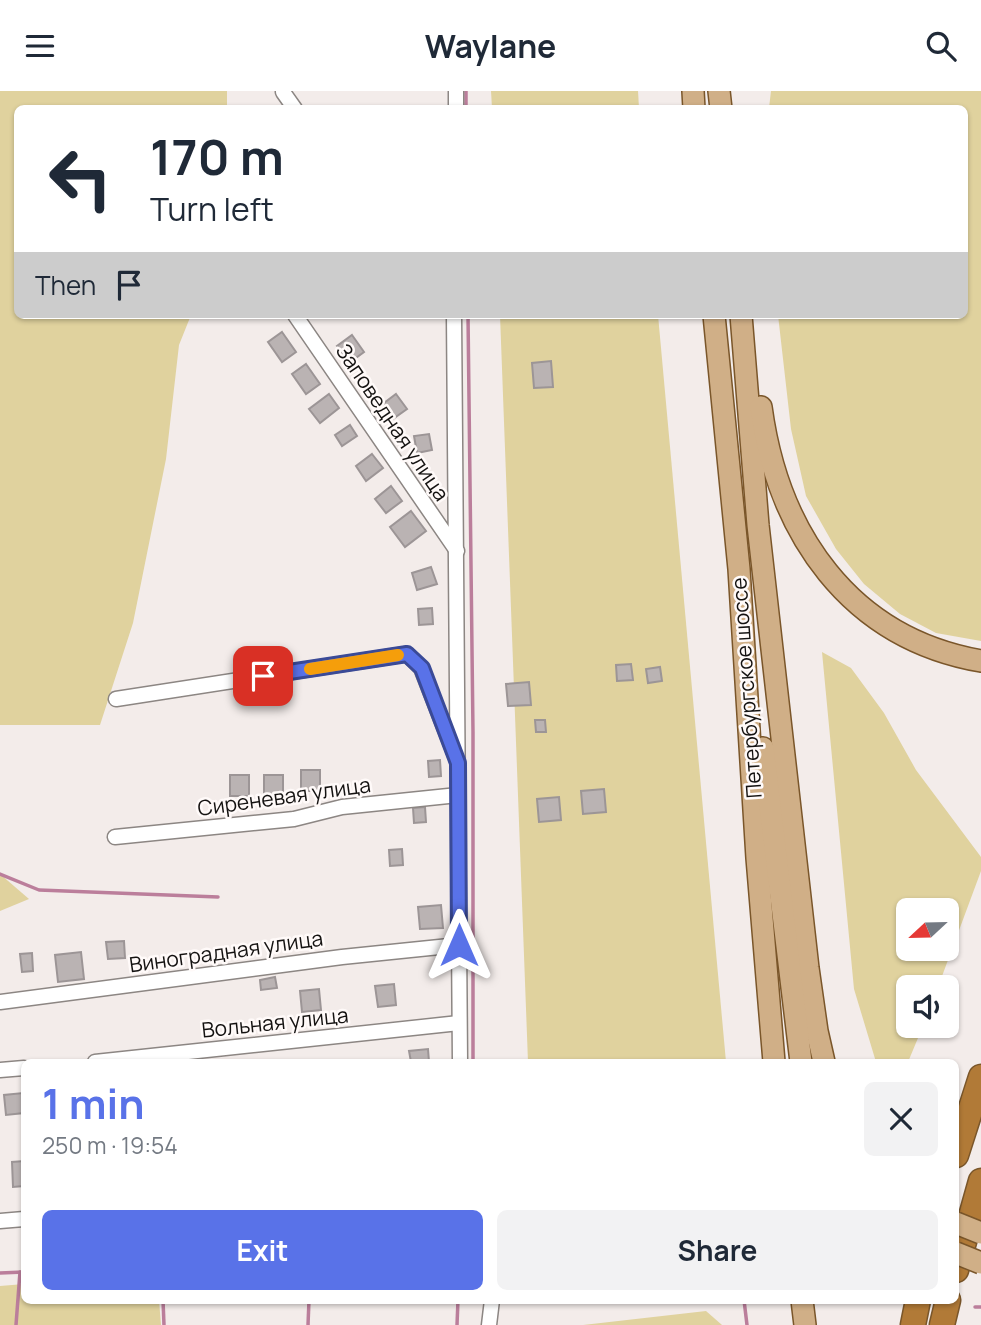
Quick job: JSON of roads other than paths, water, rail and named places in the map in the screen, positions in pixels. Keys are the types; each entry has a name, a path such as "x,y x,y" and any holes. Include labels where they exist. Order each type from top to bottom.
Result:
{"highway":[{"path":"959,1146 981,1077"},
{"path":"959,1259 981,1181"},
{"path":"913,1325 917,1304"},
{"path":"942,1325 947,1304"}],"main road":[{"name":"Петербургское шоссе","path":"714,319 739,569 757,858 774,1059"},
{"name":"Петербургское шоссе","path":"741,319 758,525 808,968 823,1059"},
{"path":"749,319 763,423 773,469 790,516 810,551 835,582 881,621 934,648 981,661"},
{"path":"739,569 751,632 782,918 801,1059"},
{"path":"959,1224 981,1233"},
{"path":"959,1254 981,1263"},
{"path":"802,1304 805,1325"}],"street":[{"name":"Заповедная улица","path":"298,319 457,552"},
{"path":"453,319 460,1059"},
{"path":"116,699 407,654 422,668 458,763"},
{"name":"Сиреневая улица","path":"115,837 294,819 342,807 458,795"},
{"name":"Виноградная улица","path":"0,1002 342,957 459,945"},
{"name":"Вольная улица","path":"123,1059 459,1023"},
{"path":"0,1070 21,1068"},
{"path":"0,1221 21,1219"},
{"path":"489,1325 492,1304"}],"waterway":[{"path":"466,91 466,105"},
{"path":"468,319 473,732 473,1059"},
{"path":"0,874 39,890 218,897"},
{"path":"16,1325 20,1272"},
{"path":"0,1273 21,1272"},
{"path":"163,1304 164,1325"},
{"path":"308,1325 309,1304"},
{"path":"457,1325 458,1304"},
{"path":"744,1304 747,1325"},
{"path":"975,1307 981,1307"}]}
